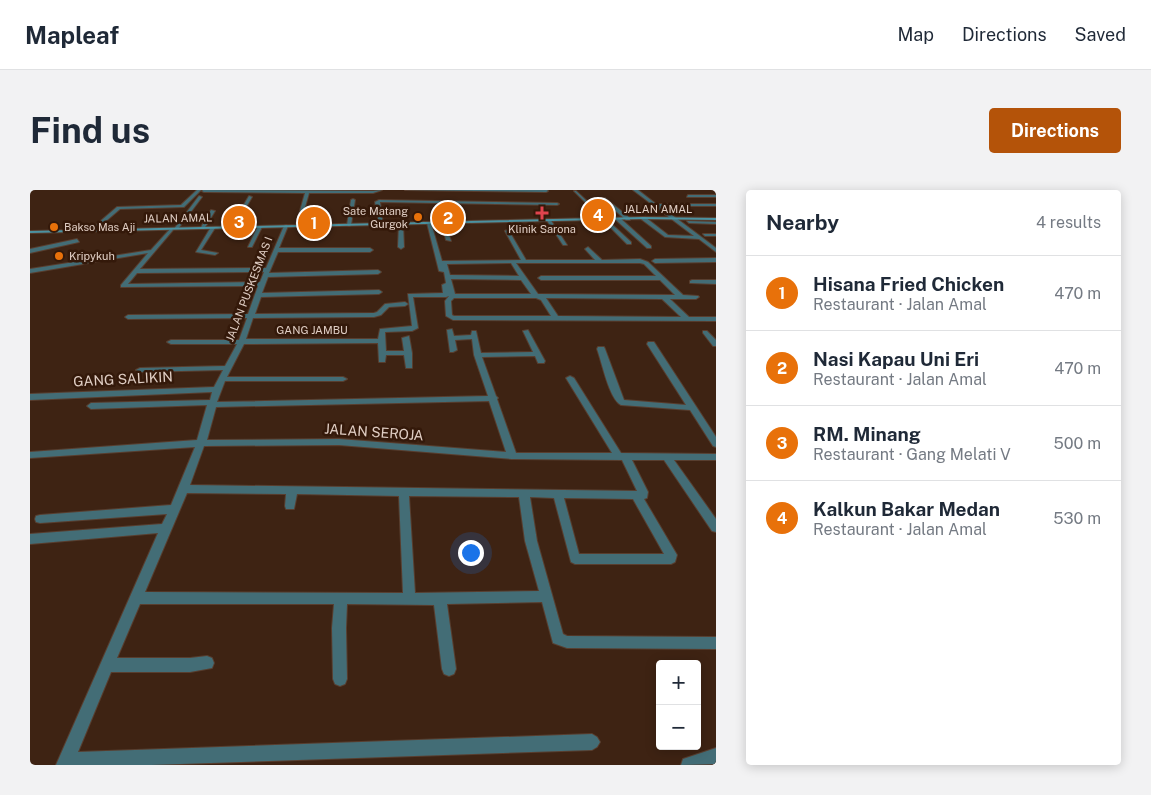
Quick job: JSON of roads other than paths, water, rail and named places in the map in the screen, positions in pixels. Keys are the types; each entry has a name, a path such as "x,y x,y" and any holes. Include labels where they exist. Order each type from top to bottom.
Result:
{"street":[{"path":"91,230 116,209 182,206 203,190 373,192 380,190"},
{"path":"203,190 174,228 124,286 262,284"},
{"path":"407,190 546,191"},
{"path":"442,190 446,202"},
{"path":"634,190 716,250"},
{"path":"298,226 308,191"},
{"path":"575,192 629,243"},
{"path":"700,205 687,197 716,196"},
{"path":"232,227 250,197"},
{"path":"604,199 628,219"},
{"path":"349,225 353,200"},
{"path":"381,224 378,202 557,204"},
{"path":"655,206 716,205"},
{"path":"664,206 686,220 716,244"},
{"path":"202,228 213,211"},
{"path":"643,218 667,236 699,238"},
{"path":"618,219 649,247"},
{"name":"JALAN AMAL","path":"30,232 444,222 507,226 548,220 716,219"},
{"path":"548,220 565,244"},
{"path":"686,220 716,223"},
{"path":"444,222 449,240"},
{"path":"408,353 382,357 382,330 416,328 410,295 446,295 429,223"},
{"path":"401,224 401,247"},
{"name":"JALAN PUSKESMAS I","path":"66,762 183,489 201,443 216,389 242,341 262,284 286,226"},
{"path":"507,226 528,261 541,278 545,297 556,319"},
{"path":"250,246 260,227"},
{"path":"213,228 198,251 215,252"},
{"path":"705,235 716,235"},
{"path":"30,251 77,241"},
{"path":"588,249 600,261"},
{"path":"276,250 370,250"},
{"path":"30,271 154,251"},
{"path":"655,261 716,260"},
{"path":"452,296 444,262 600,261 643,262 681,297"},
{"path":"512,262 534,296"},
{"path":"136,271 378,272"},
{"path":"448,277 522,278"},
{"path":"541,278 660,278"},
{"path":"692,282 716,282"},
{"path":"258,295 379,292"},
{"path":"452,296 696,297"},
{"path":"452,296 448,301 449,316 453,318 716,319"},
{"path":"664,297 686,318"},
{"path":"128,317 374,315 379,314 387,305 405,304"},
{"path":"478,355 539,357 526,331"},
{"path":"705,332 716,344"},
{"path":"453,350 451,334 473,335 512,456"},
{"path":"406,338 409,366"},
{"name":"GANG JAMBU","path":"170,342 382,341"},
{"path":"651,344 716,444"},
{"path":"601,349 608,364 615,392 624,404 692,408"},
{"path":"140,370 227,368"},
{"path":"183,489 404,491 524,495 643,495 622,456 570,378"},
{"path":"222,380 343,379"},
{"name":"GANG SALIKIN","path":"30,397 216,389"},
{"path":"91,406 494,398"},
{"name":"JALAN SEROJA","path":"30,455 201,443 339,442 512,456 716,457"},
{"path":"667,457 715,525"},
{"path":"290,506 292,490"},
{"path":"404,491 408,598"},
{"path":"524,495 531,541 556,634 564,642 716,643"},
{"path":"558,495 575,559 671,559 671,555 637,496"},
{"path":"40,519 174,509"},
{"path":"30,540 165,528"},
{"path":"136,598 440,599 546,596"},
{"path":"340,679 339,628 341,598"},
{"path":"440,599 449,669"},
{"path":"107,665 190,665 208,662"},
{"path":"66,762 592,742"},
{"path":"689,765 716,756"}],"tunnel":[{"path":"510,227 512,231"}],"place":[{"name":"Klinik Sarona","path":"542,213"},
{"name":"Kalkun Bakar Medan","path":"598,215"},
{"name":"Sate Matang Gurgok","path":"418,217"},
{"name":"Nasi Kapau Uni Eri","path":"448,218"},
{"name":"RM. Minang","path":"239,222"},
{"name":"Hisana Fried Chicken","path":"314,223"},
{"name":"Bakso Mas Aji","path":"54,227"},
{"name":"Kripykuh","path":"59,256"}]}
